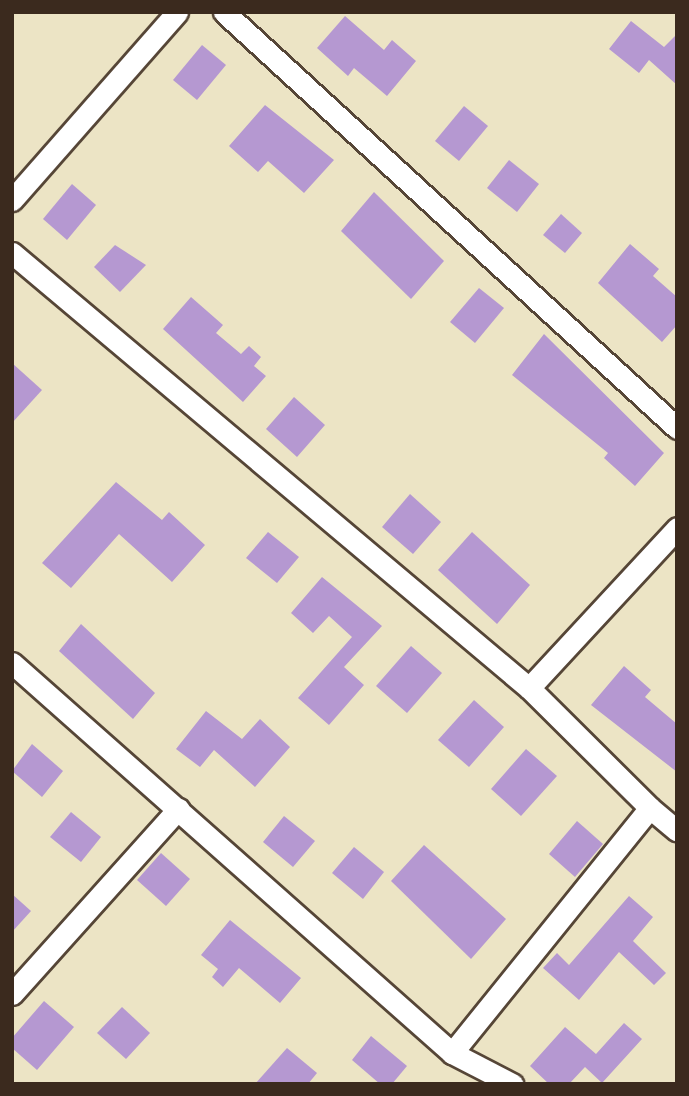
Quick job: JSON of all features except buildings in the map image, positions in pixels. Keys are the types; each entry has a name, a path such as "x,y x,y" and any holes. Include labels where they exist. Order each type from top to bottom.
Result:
{"street":[{"path":"12,200 177,12"},
{"path":"224,12 677,428"},
{"path":"12,253 529,688 650,808 677,831"},
{"path":"529,688 677,528"},
{"path":"12,663 452,1053 512,1084"},
{"path":"452,1053 650,808"},
{"path":"12,994 178,809"}]}
